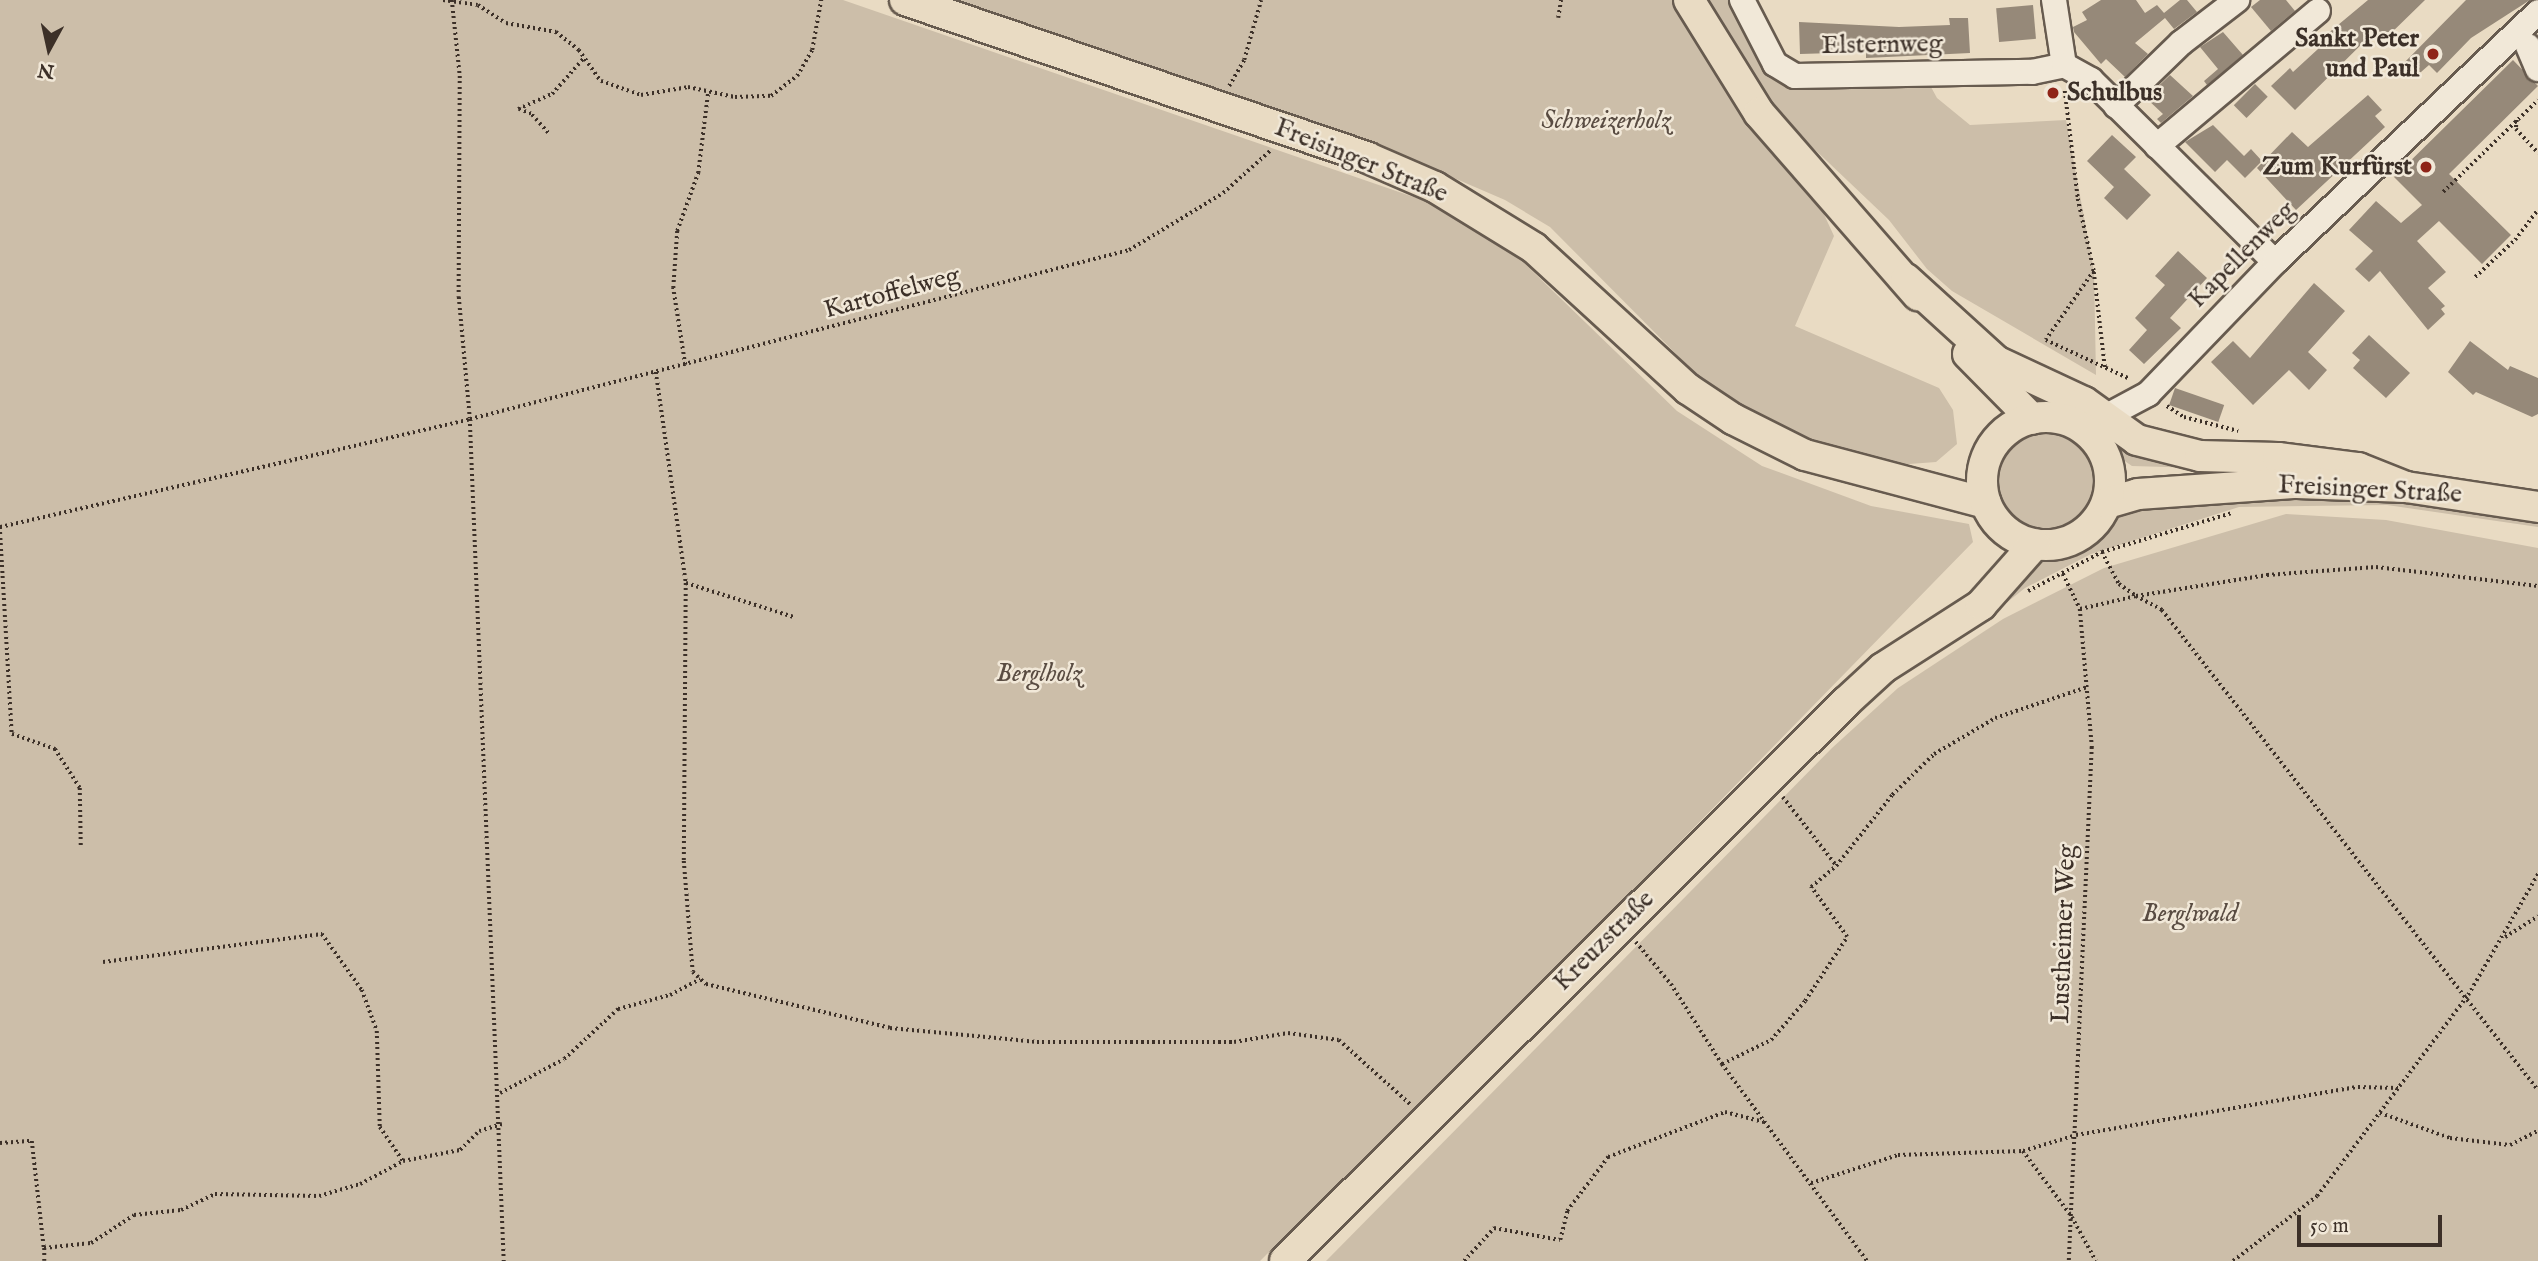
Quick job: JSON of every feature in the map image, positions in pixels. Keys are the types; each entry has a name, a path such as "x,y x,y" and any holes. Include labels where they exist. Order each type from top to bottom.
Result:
{"main road":[{"name":"Freisinger Straße","path":"905,0 1285,130 1435,187 1504,227 1576,283 1688,389 1733,419 1805,455 1986,503"},
{"path":"1689,0 1759,113 1906,279 1967,353 2032,419"},
{"path":"1906,279 1996,361 2064,391 2127,406 2137,440 2165,451 2358,468 2406,487"},
{"path":"1967,353 1992,412 1986,503 2003,528 2035,544 2053,545 2078,536 2098,519 2107,503 2109,465"},
{"path":"1914,484 1988,458 2009,429 2032,419 2071,422 2088,432 2109,465 2130,474 2238,497"},
{"name":"Freisinger Straße","path":"2238,497 2406,487 2508,500 2538,501"},
{"path":"2107,503 2138,494 2238,497"},
{"name":"Freisinger Straße","path":"2508,500 2538,507"},
{"name":"Kreuzstraße","path":"1933,633 1979,583 2000,544 2003,528"},
{"name":"Kreuzstraße","path":"1285,1261 1427,1119 1632,938 1846,702 1933,633 1981,605 2035,544"}],"street":[{"name":"Elsternweg","path":"1742,0 1775,64 1794,76 2032,72 2064,65"},
{"path":"2116,106 2181,43 2237,0"},
{"path":"2057,2 2064,65 2091,80 2275,262"},
{"path":"2157,146 2318,11"},
{"name":"Kapellenweg","path":"2127,406 2516,27 2538,12"}],"path":[{"path":"443,0 478,5 506,23 556,32 601,81 641,95 688,88 735,97 771,96 797,76 812,50 821,0"},
{"path":"1223,109 1261,0"},
{"path":"1558,18 1561,0"},
{"path":"452,1 460,76 459,297 470,419 502,1124 504,1261"},
{"path":"548,134 531,114 518,109 552,94 583,60"},
{"path":"2064,65 2070,146 2094,271 2105,367"},
{"path":"685,365 673,288 677,231 698,173 708,92"},
{"path":"2443,192 2538,100"},
{"path":"2517,120 2516,130 2538,153"},
{"name":"Kartoffelweg","path":"0,527 470,419 1129,250 1223,194 1262,162 1285,130"},
{"path":"2474,277 2515,240 2538,210"},
{"path":"2094,271 2046,340 2137,383 2127,406 2250,434"},
{"path":"656,372 686,583 684,861 693,972 700,979 890,1028 990,1038 1234,1042 1288,1033 1339,1040 1427,1119"},
{"path":"2018,596 2102,552 2238,497"},
{"path":"0,527 12,734 55,749 80,788 81,846"},
{"path":"2102,552 2119,584 2162,610 2468,995 2538,1090"},
{"path":"2063,574 2080,609 2136,596 2267,575 2376,567 2538,586"},
{"path":"686,583 794,617"},
{"name":"Lustheimer Weg","path":"2070,1261 2092,747 2080,609"},
{"path":"1722,1064 1771,1040 1805,1001 1847,937 1811,887 1836,866 1892,795 1934,754 1995,718 2087,687"},
{"path":"1772,805 1791,786"},
{"path":"1782,795 1836,866"},
{"path":"2233,1261 2317,1196 2468,995 2504,938 2538,874"},
{"path":"2504,938 2538,916"},
{"path":"103,962 322,933 362,990 373,1021 382,1079 380,1127 403,1161"},
{"path":"1632,938 1699,1023 1722,1064 1867,1261"},
{"path":"500,1093 564,1059 618,1009 670,995 700,979"},
{"path":"1811,1183 1898,1155 2023,1151 2076,1135 2358,1087 2398,1088"},
{"path":"1464,1261 1494,1228 1560,1240 1567,1211 1608,1157 1725,1112 1764,1122"},
{"path":"2380,1113 2451,1138 2510,1145 2538,1131"},
{"path":"44,1248 91,1243 134,1215 181,1210 215,1194 319,1196 360,1184 403,1161 460,1150 479,1131 502,1124"},
{"path":"0,1143 32,1141 44,1261"},
{"path":"2023,1151 2072,1217 2096,1261"}],"green space":[{"name":"Berglholz","path":"0,0 843,0 1431,203 1479,228 1521,260 1677,411 1762,466 1871,506 1969,524 1973,542 1598,926 1260,1261 0,1261"},
{"name":"Schweizerholz","path":"954,0 1678,0 1751,123 1822,210 1834,236 1795,326 1939,388 1953,410 1957,444 1936,462 1896,465 1844,455 1780,433 1701,379 1550,227 1505,200 1389,150"},
{"path":"1701,0 1742,0 1775,64 1925,76 1937,98 1970,125 2066,120 2094,271 2096,375 1952,291 1927,269 1889,220 1767,104"},
{"path":"2001,375 2076,405 2270,470 2132,466 2113,453 2086,422 2070,414 2037,409"},
{"path":"2046,433 2065,437 2081,447 2091,463 2095,482 2091,501 2081,517 2065,527 2046,531 2027,527 2011,517 2001,501 1997,482 2001,463 2011,447 2027,437"},
{"path":"2367,497 2538,516 2538,527 2387,505 2239,507 2091,554 2025,588 1976,627 1899,678 1896,674 2034,559 2072,551 2090,541 2120,509 2195,498"},
{"name":"Berglwald","path":"2286,514 2386,520 2538,548 2538,1261 1326,1261 1832,748 1898,688 2003,619 2104,568"}],"building":[{"path":"2101,0 2136,0 2145,13 2157,5 2164,13 2180,0 2187,0 2197,12 2174,29 2165,18 2135,43 2148,54 2125,77 2106,59 2101,64 2074,32 2073,27 2087,20 2082,12"},
{"path":"2260,0 2286,0 2295,11 2271,31 2251,7"},
{"path":"2368,0 2425,0 2384,40 2375,31 2295,110 2271,86 2290,68 2293,72 2318,49 2314,45"},
{"path":"2466,0 2530,0 2471,38 2437,73 2429,65 2413,79 2401,66"},
{"path":"2033,5 2036,39 1999,42 1996,8"},
{"path":"1949,18 1968,18 1970,53 1866,58 1866,52 1800,54 1799,22 1899,27 1950,25"},
{"path":"2223,32 2243,55 2207,85 2204,81 2218,69 2200,47"},
{"path":"2513,60 2538,86 2449,174 2511,235 2482,264 2439,221 2417,241 2446,272 2428,288 2445,306 2441,309 2445,314 2428,330 2380,271 2369,282 2355,269 2373,251 2349,230 2376,201 2401,223 2422,205 2394,177"},
{"path":"2170,75 2193,96 2161,123 2157,119 2163,114 2146,98"},
{"path":"2255,84 2268,97 2247,118 2234,105"},
{"path":"2368,95 2382,110 2375,116 2385,127 2296,210 2257,168 2292,132 2308,147"},
{"path":"2213,125 2244,156 2251,149 2262,161 2245,178 2227,160 2215,172 2185,142"},
{"path":"2112,135 2136,157 2124,169 2151,195 2127,220 2104,198 2114,187 2087,161"},
{"path":"2178,251 2207,278 2170,318 2181,328 2144,364 2129,350 2147,330 2135,318 2165,285 2155,276"},
{"path":"2314,283 2345,311 2308,352 2327,370 2309,390 2289,370 2253,405 2211,362 2233,341 2250,358"},
{"path":"2369,335 2410,373 2386,398 2353,368 2360,360 2352,353"},
{"path":"2470,341 2508,370 2510,366 2538,378 2538,414 2532,417 2476,392 2473,395 2448,372"},
{"path":"2175,388 2224,405 2218,422 2169,405"}],"place":[{"name":"Sankt Peter und Paul","path":"2433,54"},
{"name":"Schulbus","path":"2053,93"},
{"name":"Zum Kurfürst","path":"2426,167"}]}
